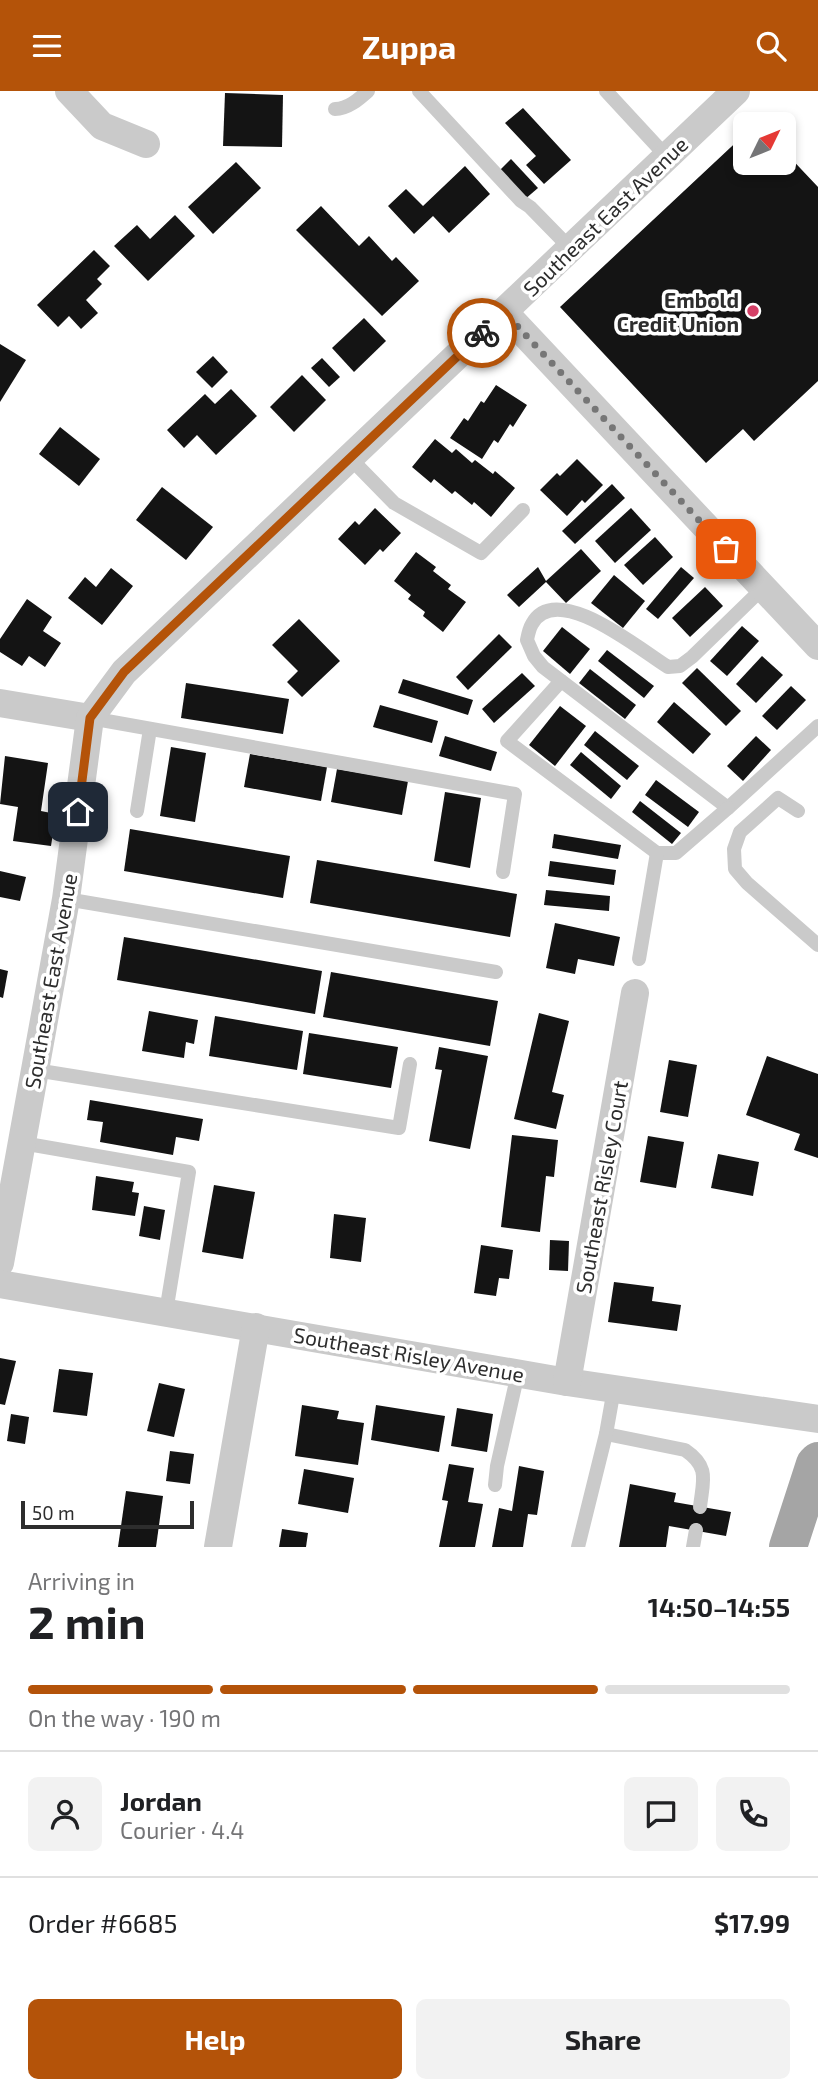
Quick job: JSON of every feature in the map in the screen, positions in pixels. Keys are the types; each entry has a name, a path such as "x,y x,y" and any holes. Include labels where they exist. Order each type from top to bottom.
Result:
{"main road":[{"path":"788,1547 818,1461"}],"street":[{"path":"69,91 102,125 146,144"},
{"name":"Southeast East Avenue","path":"0,1263 66,899 90,718 124,672 736,91"},
{"path":"504,312 818,646"},
{"path":"0,703 90,718"},
{"name":"Southeast Risley Court","path":"567,1382 635,993"},
{"name":"Southeast Risley Avenue","path":"0,1284 567,1382 818,1419"},
{"path":"218,1547 256,1327"}],"lane":[{"path":"335,109 342,109 368,91"},
{"path":"419,91 521,201 571,249"},
{"path":"606,91 667,157"},
{"path":"350,458 394,503 481,553 523,510"},
{"path":"728,809 543,667 534,656 527,640 532,622 545,612 564,610 625,636 668,667 680,666 764,589"},
{"path":"561,681 507,741 657,853 676,853 818,726"},
{"path":"90,718 515,794 503,872"},
{"path":"137,811 150,729"},
{"path":"798,811 779,798 740,832 734,849 735,869 747,883 818,945"},
{"path":"639,959 657,853"},
{"path":"66,899 496,971"},
{"path":"35,1070 399,1128 410,1064"},
{"path":"22,1143 189,1172 166,1312"},
{"path":"495,1485 518,1373"},
{"path":"578,1547 606,1434 614,1389"},
{"path":"606,1434 685,1450 695,1457 702,1466 704,1476 700,1507"},
{"path":"693,1547 695,1530"}],"building":[{"path":"225,93 283,95 282,147 223,146"},
{"path":"523,108 571,160 544,184 526,165 536,156 505,123"},
{"path":"733,145 733,175 796,175 796,164 818,187 818,381 754,441 743,429 706,463 560,307"},
{"path":"511,159 538,188 524,200 498,172"},
{"path":"236,162 261,188 213,234 188,207"},
{"path":"465,166 490,194 449,233 433,216 414,234 388,206 406,189 423,206"},
{"path":"321,206 359,246 369,236 392,261 396,257 419,281 382,316 296,230"},
{"path":"175,215 195,236 148,281 114,246 137,225 150,239"},
{"path":"94,250 110,266 97,279 102,284 86,300 98,313 81,329 69,316 58,327 37,305"},
{"path":"364,318 386,341 354,372 332,348"},
{"path":"0,344 26,360 0,402"},
{"path":"213,356 228,372 212,388 196,372"},
{"path":"322,358 340,377 329,387 311,368"},
{"path":"302,375 326,400 294,432 270,407"},
{"path":"496,385 527,405 513,427 510,424 498,443 494,440 482,459 450,438 464,418 468,421 481,401 484,403"},
{"path":"231,389 257,416 216,455 197,435 184,448 167,430 205,394 215,404"},
{"path":"60,427 100,459 79,486 39,454"},
{"path":"435,439 452,453 456,449 472,463 475,460 493,474 495,471 515,488 491,517 474,502 472,505 455,491 452,494 434,479 431,483 412,467"},
{"path":"577,459 603,485 585,503 582,500 567,516 540,490 557,473 560,476"},
{"path":"612,484 625,498 575,544 562,531"},
{"path":"162,487 213,527 186,560 136,520"},
{"path":"375,508 401,533 383,552 380,549 365,565 338,539 355,521 359,525"},
{"path":"631,508 651,530 615,563 595,541"},
{"path":"655,537 673,557 643,585 624,565"},
{"path":"581,549 601,571 566,603 546,582 519,607 507,595 538,567 546,581"},
{"path":"416,552 436,567 433,571 451,585 448,589 466,602 443,632 423,616 425,612 408,599 411,595 394,581"},
{"path":"681,567 694,578 658,619 646,609"},
{"path":"111,568 133,586 102,625 68,598 85,577 96,587"},
{"path":"614,575 645,601 623,628 591,603"},
{"path":"705,587 723,606 690,637 672,618"},
{"path":"27,599 52,617 43,631 61,643 45,667 29,656 22,666 0,652 0,639"},
{"path":"299,619 340,661 302,697 287,682 298,671 272,645"},
{"path":"742,626 759,641 727,676 710,661"},
{"path":"562,627 590,649 570,674 543,651"},
{"path":"499,634 512,647 468,690 456,677"},
{"path":"607,650 654,686 644,698 598,661"},
{"path":"762,656 783,675 756,703 736,684"},
{"path":"697,668 741,711 726,726 682,683"},
{"path":"590,669 636,705 625,719 579,683"},
{"path":"522,673 535,686 494,723 482,709"},
{"path":"403,679 473,700 468,715 398,693"},
{"path":"186,683 289,699 283,734 181,718"},
{"path":"791,686 806,700 777,730 762,716"},
{"path":"674,702 711,734 693,754 657,722"},
{"path":"380,705 438,721 432,743 373,727"},
{"path":"560,706 586,726 555,766 529,745"},
{"path":"595,731 639,766 627,780 584,745"},
{"path":"445,736 497,752 491,771 439,756"},
{"path":"756,736 771,750 743,781 727,766"},
{"path":"171,747 206,753 195,822 160,816"},
{"path":"581,752 621,786 611,799 570,765"},
{"path":"250,754 327,767 321,801 244,787"},
{"path":"5,756 48,763 41,811 56,814 51,846 13,841 18,807 0,804"},
{"path":"337,769 408,781 402,815 331,802"},
{"path":"656,780 699,812 688,827 645,795"},
{"path":"445,792 481,798 470,868 434,861"},
{"path":"640,801 681,833 672,844 632,812"},
{"path":"130,829 290,856 283,898 124,871"},
{"path":"554,834 621,845 618,859 552,848"},
{"path":"317,860 517,894 510,937 310,903"},
{"path":"550,861 616,870 614,885 548,876"},
{"path":"0,871 26,877 20,901 0,897"},
{"path":"546,890 610,896 609,911 544,905"},
{"path":"555,923 620,937 614,966 578,959 575,974 546,968"},
{"path":"124,937 322,971 315,1014 117,980"},
{"path":"0,969 8,971 3,998 0,997"},
{"path":"331,972 498,1001 490,1046 323,1017"},
{"path":"149,1011 198,1020 194,1044 186,1042 184,1058 142,1051"},
{"path":"539,1013 569,1021 552,1092 564,1095 556,1129 514,1119"},
{"path":"215,1016 303,1031 297,1070 209,1056"},
{"path":"309,1033 398,1047 391,1088 303,1074"},
{"path":"439,1047 488,1056 470,1149 429,1141 442,1070 435,1069"},
{"path":"767,1056 818,1074 818,1158 794,1150 800,1134 746,1115"},
{"path":"669,1060 697,1065 688,1117 660,1112"},
{"path":"90,1100 203,1119 199,1141 176,1137 173,1155 100,1142 103,1122 87,1120"},
{"path":"512,1135 558,1140 554,1177 546,1176 540,1232 501,1227"},
{"path":"648,1136 684,1142 676,1188 640,1182"},
{"path":"718,1154 759,1162 753,1196 711,1188"},
{"path":"96,1176 134,1182 132,1192 139,1193 135,1216 92,1210"},
{"path":"214,1185 255,1192 243,1259 202,1252"},
{"path":"144,1206 165,1210 160,1240 139,1236"},
{"path":"334,1214 366,1218 361,1262 330,1258"},
{"path":"550,1240 569,1241 568,1271 549,1270"},
{"path":"481,1245 513,1250 509,1279 499,1278 496,1296 474,1293"},
{"path":"614,1282 654,1287 652,1301 681,1305 677,1331 608,1322"},
{"path":"0,1358 16,1361 5,1405 0,1404"},
{"path":"59,1369 93,1373 87,1416 53,1412"},
{"path":"159,1383 185,1389 174,1437 147,1431"},
{"path":"302,1405 339,1411 337,1419 364,1423 358,1465 295,1456"},
{"path":"376,1405 445,1416 439,1452 371,1440"},
{"path":"457,1408 493,1414 487,1452 451,1446"},
{"path":"11,1414 29,1417 25,1444 7,1441"},
{"path":"170,1451 194,1454 190,1484 166,1481"},
{"path":"449,1464 474,1468 468,1502 483,1504 475,1547 439,1547 448,1501 442,1500"},
{"path":"519,1466 544,1471 537,1515 528,1514 523,1547 492,1547 499,1508 512,1511"},
{"path":"304,1469 354,1478 348,1513 298,1504"},
{"path":"630,1484 676,1493 674,1502 731,1512 726,1536 669,1526 666,1547 619,1547"},
{"path":"126,1491 163,1496 156,1547 118,1547"},
{"path":"282,1529 308,1533 306,1547 279,1547"}],"way so far":[{"path":"482,333 504,312 726,549"}],"place":[{"name":"Embold Credit Union","path":"753,311"}],"route":[{"path":"78,812 90,718 124,672 482,333"}]}
